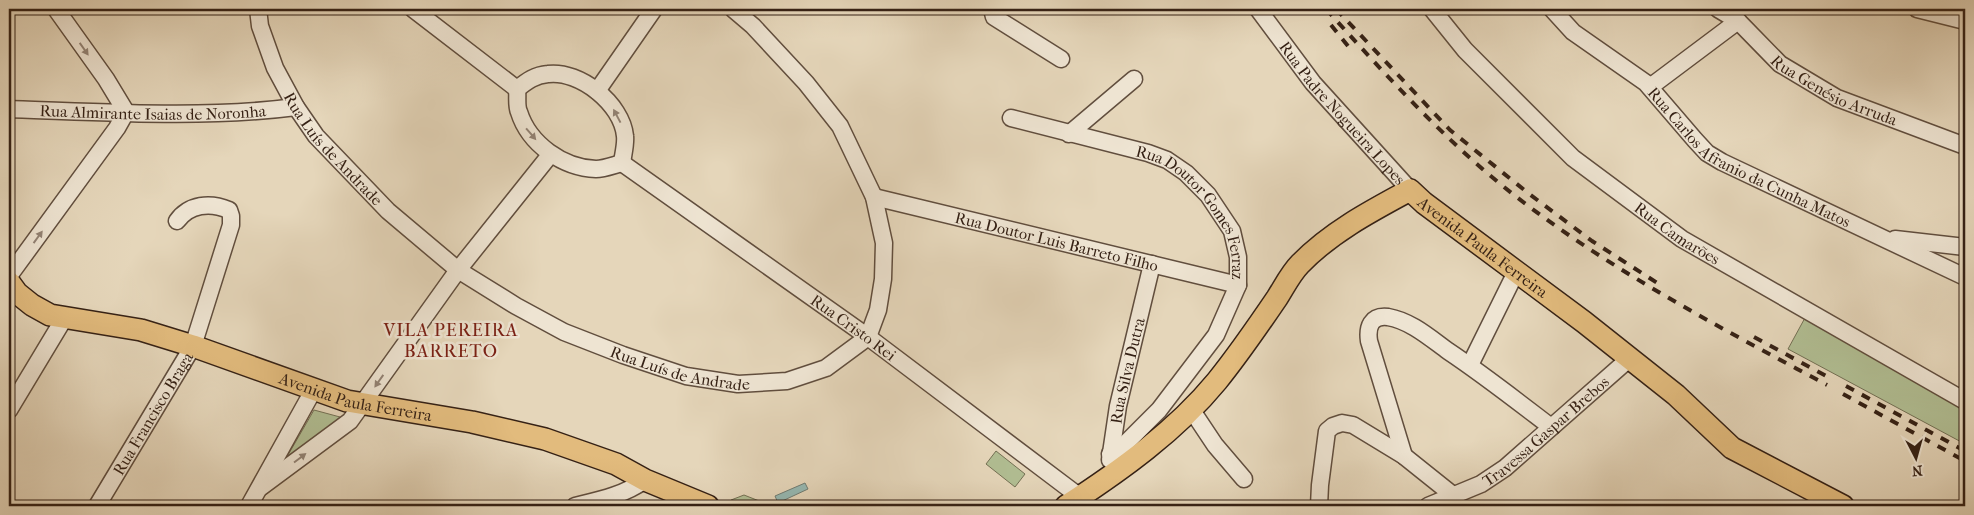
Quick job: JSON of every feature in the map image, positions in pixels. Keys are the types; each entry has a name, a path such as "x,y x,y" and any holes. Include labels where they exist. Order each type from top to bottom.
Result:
{"main road":[{"name":"Avenida Paula Ferreira","path":"1073,502 1110,478 1191,409 1217,381 1242,348 1299,265 1322,244 1366,213 1410,190 1424,203 1630,358 1676,395 1732,448 1843,506"},
{"name":"Avenida Paula Ferreira","path":"9,282 17,293 42,312 141,330 193,346 347,401 472,422 545,439 616,464 645,480 708,506"}],"street":[{"path":"9,276 117,128 126,112 106,79 56,9"},
{"name":"Rua Luís de Andrade","path":"258,9 260,26 275,68 296,107 316,136 388,211 458,270 516,306 564,332 623,355 686,376 738,384 787,381 826,368 868,337"},
{"path":"412,9 517,89"},
{"path":"597,91 654,9"},
{"path":"733,9 753,26 800,76 840,126 874,197 884,243 884,279 878,310 868,337"},
{"path":"992,9 994,17 1061,59"},
{"name":"Rua Padre Nogueira Lopes","path":"1258,9 1313,83 1410,190"},
{"name":"Rua Camarões","path":"1432,9 1465,50 1573,158 1682,239 1965,400"},
{"name":"Rua Carlos Afranio da Cunha Matos","path":"1552,9 1573,32 1646,83 1695,140 1707,152 1722,162 1965,277"},
{"name":"Rua Genésio Arruda","path":"1718,9 1738,21 1780,64 1837,98 1960,141"},
{"path":"1917,9 1965,21"},
{"path":"1650,87 1738,21"},
{"path":"548,74 570,76 597,91 619,116 625,137 622,163 598,169 578,168 550,155 527,129 518,111 517,89 530,78 548,74"},
{"path":"1069,134 1134,80"},
{"name":"Rua Almirante Isaias de Noronha","path":"9,109 126,112 255,112 296,107"},
{"name":"Rua Doutor Gomes Ferraz","path":"1011,118 1148,153 1167,160 1186,173 1208,195 1232,231 1238,257 1238,285 1216,335 1159,410 1125,444 1110,454"},
{"path":"261,487 350,421 458,270 550,155"},
{"name":"Rua Cristo Rei","path":"622,163 868,337 1073,502"},
{"name":"Rua Doutor Luis Barreto Filho","path":"874,197 1238,285"},
{"name":"Rua Francisco Braga","path":"96,506 193,346 231,225 231,216 229,210 210,205 188,210 177,221"},
{"path":"1883,238 1965,247"},
{"path":"1947,268 1958,252 1965,247"},
{"name":"Rua Silva Dutra","path":"1110,478 1110,454 1118,406 1152,264"},
{"path":"1470,365 1516,272"},
{"path":"9,410 57,332 64,317"},
{"path":"1404,456 1369,341 1368,331 1372,321 1380,317 1387,317 1415,328 1470,365 1551,427"},
{"name":"Travessa Gaspar Brebos","path":"1428,506 1481,484 1505,468 1630,358"},
{"path":"249,506 314,389"},
{"path":"1191,409 1215,445 1244,479"},
{"path":"1319,506 1327,431 1333,426 1342,423 1352,425 1404,456 1454,496"},
{"path":"575,506 631,490 645,480"}],"green space":[{"path":"1806,316 1965,407 1965,444 1788,349"},
{"path":"314,410 340,417 277,474"},
{"path":"996,451 1025,474 1015,487 986,464"},
{"path":"744,495 772,506 744,506 731,502 731,500"}],"water":[{"path":"805,483 808,489 778,503 775,496"}],"railway":[{"path":"1326,9 1439,129 1514,195 1588,248 1627,273 1706,319 1827,385"},
{"path":"1336,9 1450,130 1528,193 1592,241 1662,286"},
{"path":"1331,25 1352,51"},
{"path":"1754,337 1830,378"},
{"path":"1846,386 1965,451"},
{"path":"1843,394 1965,461"}],"district":[{"name":"VILA PEREIRA BARRETO","path":"451,340"}]}
